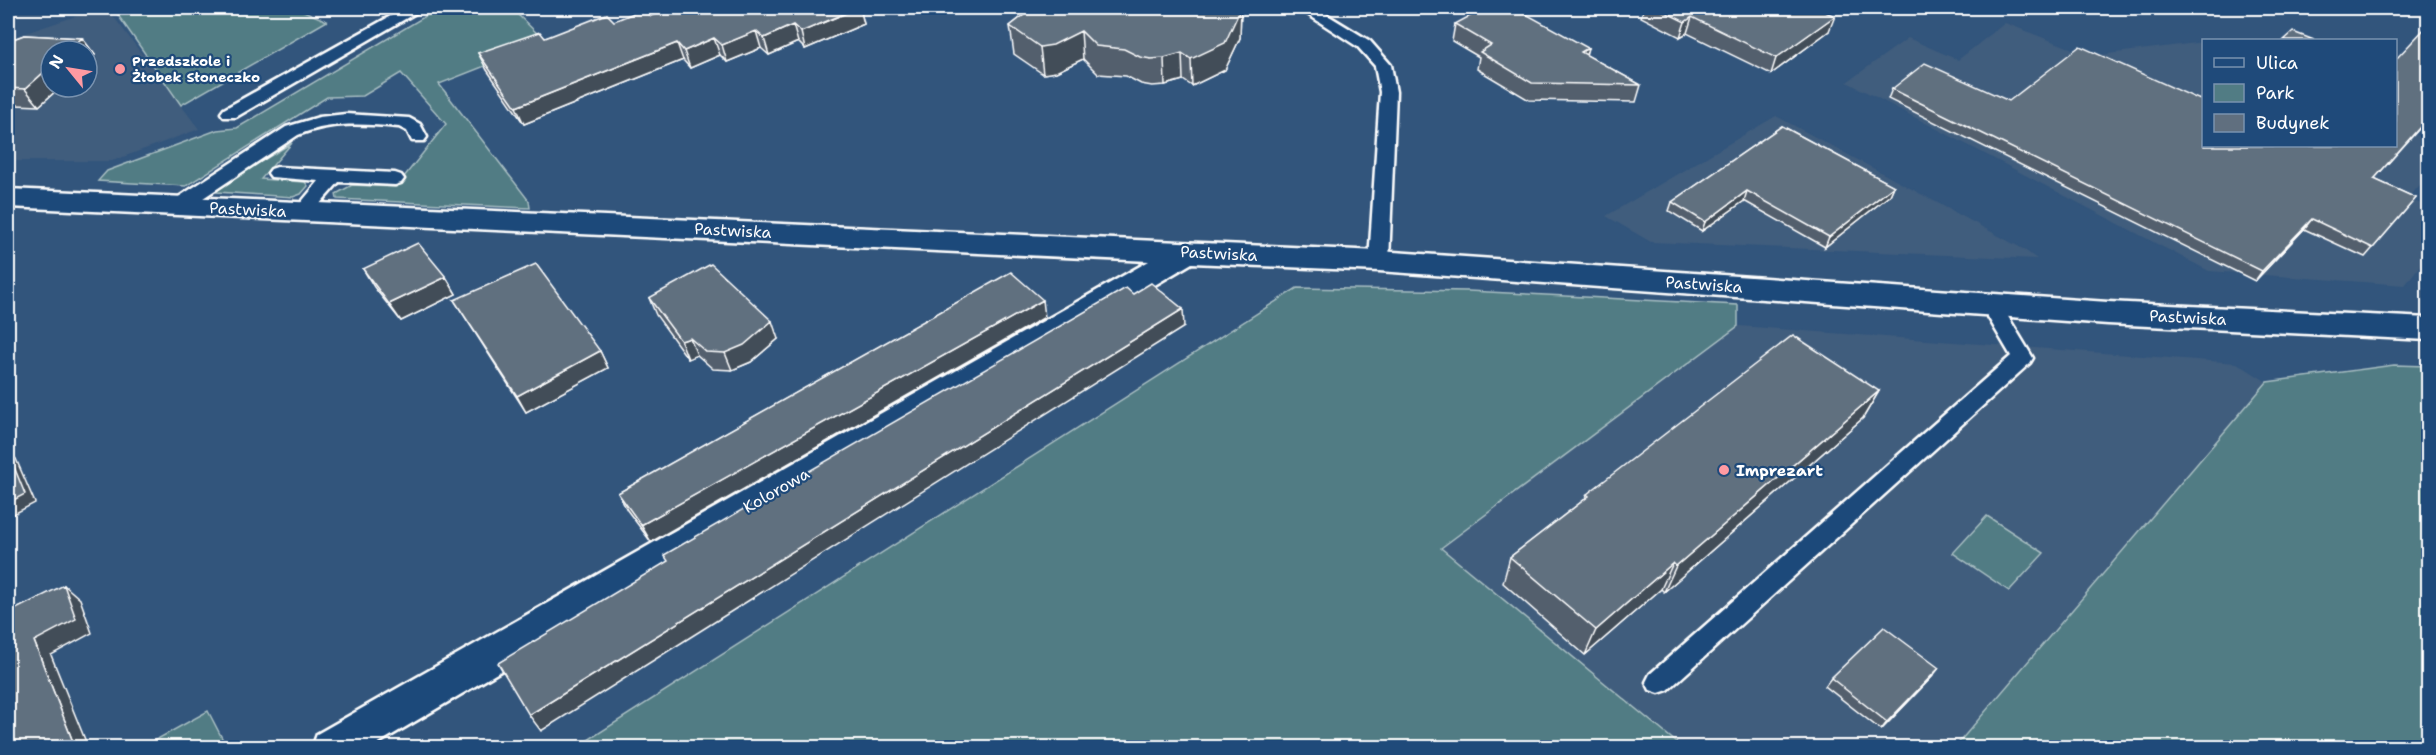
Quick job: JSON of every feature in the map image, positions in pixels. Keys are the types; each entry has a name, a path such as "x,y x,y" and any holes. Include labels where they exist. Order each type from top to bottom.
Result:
{"street":[{"name":"Pastwiska","path":"8,198 1379,261 2108,313 2428,329"},
{"name":"Kolorowa","path":"332,747 1189,251"}],"lane":[{"path":"230,113 416,8"},
{"path":"1306,8 1364,44 1383,65 1388,92 1379,261"},
{"path":"178,206 292,130 308,123 324,119 404,122 414,128 418,137"},
{"path":"277,173 395,179"},
{"path":"303,211 334,176"},
{"path":"1659,682 2023,358 1991,305"}],"shaded area":[{"name":"Przedszkole i Żłobek Słoneczko","path":"100,8 107,8 199,129 112,161 8,161 8,39"},
{"path":"2005,23 2091,56 2202,42 2202,147 2397,147 2397,126 2428,140 2428,177 2407,198 2428,207 2428,255 2405,285 2209,271 1847,82 1908,38 1958,60"},
{"path":"1776,116 2023,249 2037,259 1651,242 1606,216"},
{"path":"1739,326 2237,363 2267,382 1955,747 1682,747 1441,548"}],"green space":[{"path":"113,8 297,8 327,21 181,105"},
{"path":"439,8 512,9 546,42 439,84 529,201 530,208 337,199 336,194 352,185 396,187 446,124 401,73 363,96 327,97 186,186 98,181 107,171 217,130 237,128"},
{"path":"292,143 261,179 305,182 308,186 301,194 293,197 217,192 220,186"},
{"path":"1297,288 1468,291 1738,305 1738,326 1441,548 1682,747 577,747"},
{"path":"2394,365 2428,366 2428,747 1955,747 2267,382"},
{"path":"1987,516 2044,553 2009,591 1953,553"},
{"path":"208,711 224,742 220,747 143,747"}],"building":[{"path":"672,8 684,8 687,11 695,8 858,8 801,32 793,25 764,38 756,31 722,45 714,38 684,51 677,43 516,107 478,53 540,32 545,38 607,14 614,21 644,9 651,16"},
{"path":"1033,8 1240,8 1240,10 1225,43 1191,59 1182,53 1151,59 1140,57 1124,49 1096,46 1081,31 1053,45 1040,47 1010,26"},
{"path":"1485,8 1515,8 1588,48 1581,52 1641,85 1532,83 1480,52 1491,45 1455,24"},
{"path":"1657,8 1816,8 1835,16 1776,58 1692,17 1685,22"},
{"path":"2428,25 2428,118 2374,179 2416,198 2373,248 2312,219 2262,271 1892,89 1925,63 2009,101 2080,46 2200,100 2202,98 2202,147 2397,147 2397,58"},
{"path":"2293,32 2311,39 2285,39"},
{"path":"24,35 82,38 39,39 39,77 25,89 8,88 8,41"},
{"path":"1782,126 1894,186 1829,237 1747,191 1705,222 1672,202"},
{"path":"418,243 446,277 389,304 363,269"},
{"path":"536,264 600,351 517,396 454,300"},
{"path":"711,264 772,321 744,345 725,353 706,352 690,338 681,341 649,298"},
{"path":"1011,272 1043,300 641,525 618,493"},
{"path":"1151,283 1183,309 529,715 498,663 668,561 664,555 1126,288 1133,294"},
{"name":"Imprezart","path":"1793,335 1879,391 1676,566 1673,563 1596,630 1510,557 1589,496 1587,494"},
{"path":"8,452 25,494 8,503"},
{"path":"64,585 76,619 34,641 75,747 8,747 8,613"},
{"path":"1884,627 1939,668 1887,722 1831,678"}],"place":[{"name":"Przedszkole i Żłobek Słoneczko","path":"120,69"},
{"name":"Imprezart","path":"1724,470"}]}
